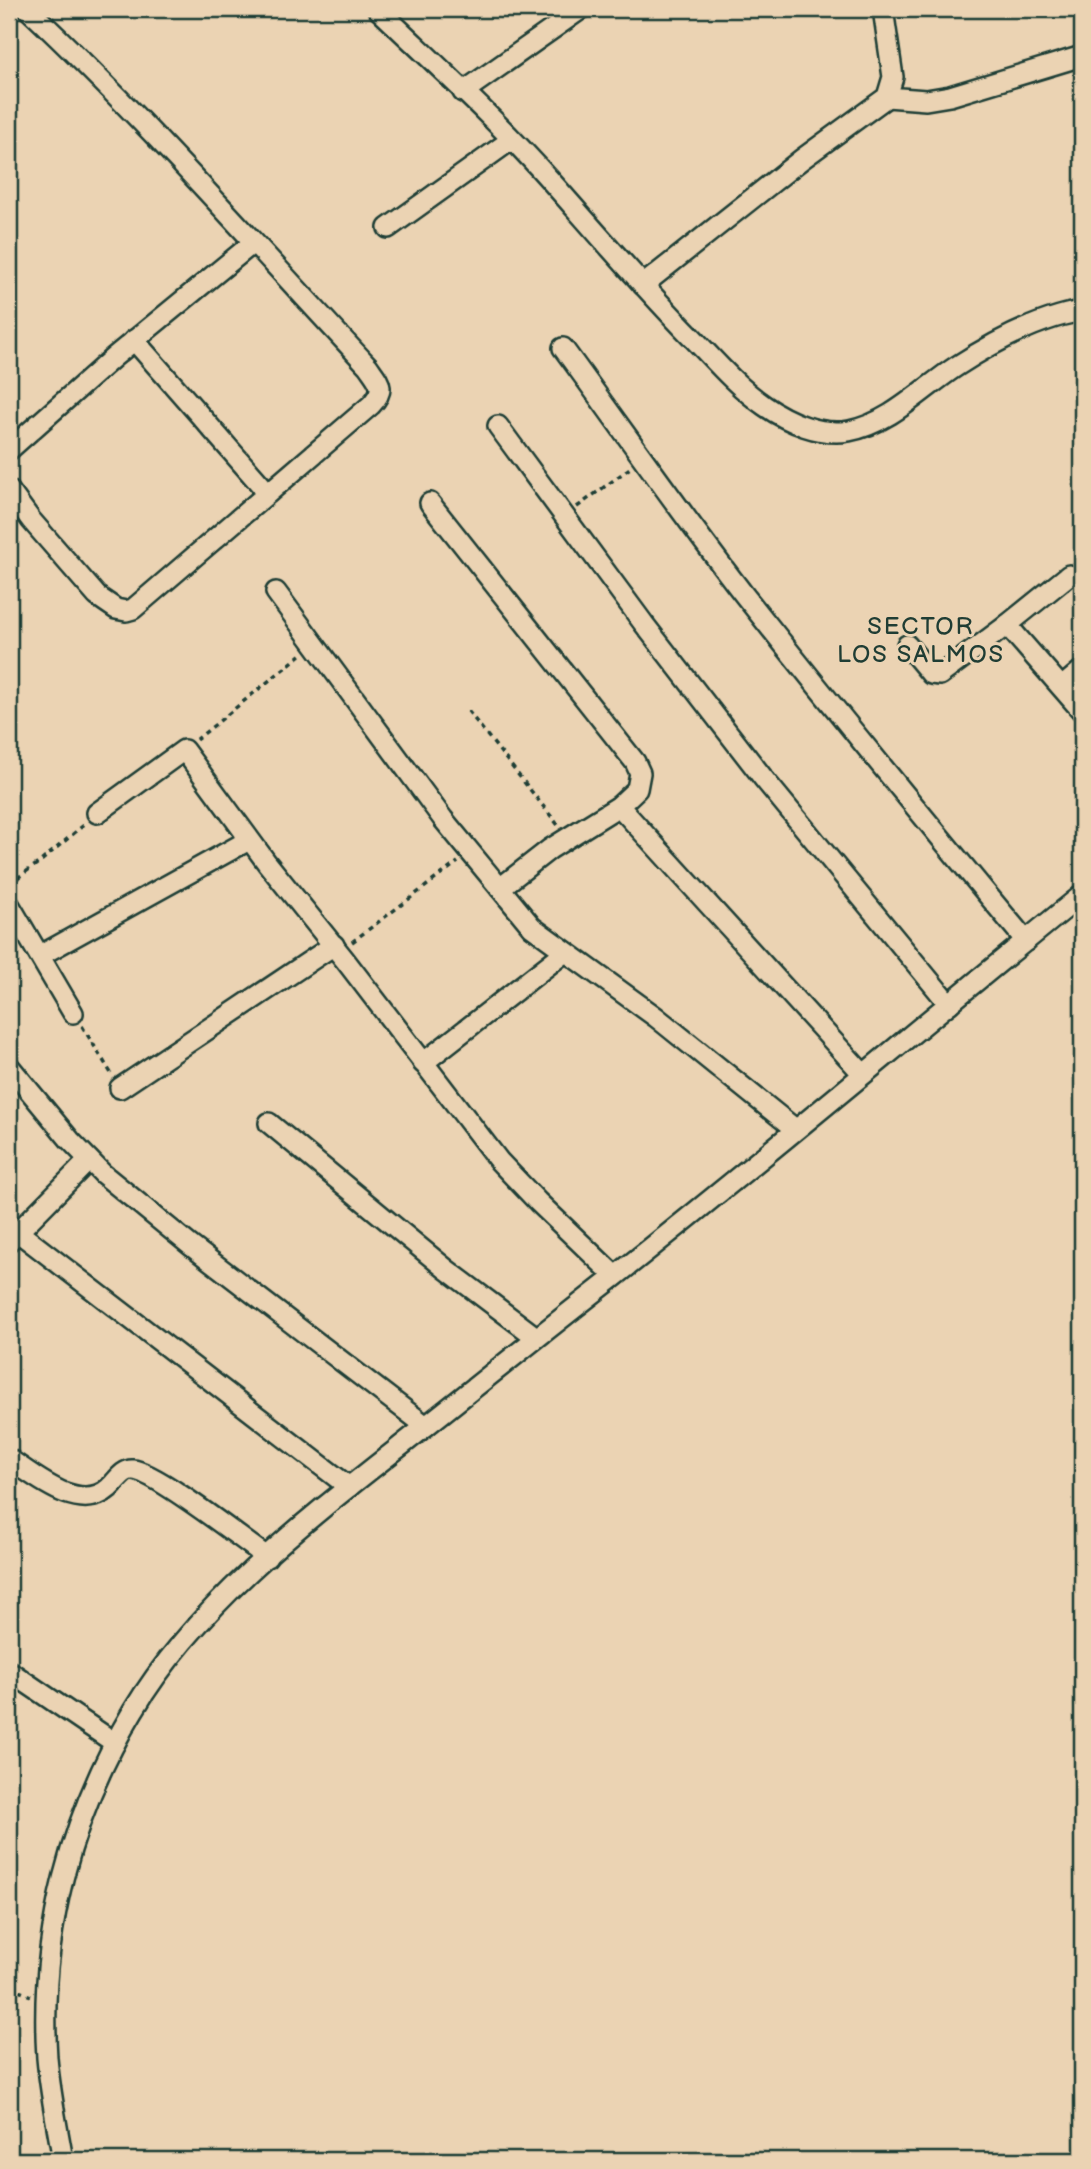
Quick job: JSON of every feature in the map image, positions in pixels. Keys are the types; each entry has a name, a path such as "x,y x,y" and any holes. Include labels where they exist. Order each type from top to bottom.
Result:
{"street":[{"path":"9,490 31,520 97,596 106,604 126,611 133,609 371,405 379,397 381,389 368,366 115,96 28,9"},
{"path":"463,92 581,9"},
{"path":"643,285 802,159 887,97 893,77 883,9"},
{"path":"381,10 547,177 643,285 743,389 790,420 826,431 845,432 876,421 899,409 984,350 1055,318 1082,311"},
{"path":"887,97 926,100 950,96 1082,56"},
{"path":"388,228 510,140"},
{"path":"9,450 134,340 253,243"},
{"path":"134,340 268,493"},
{"path":"563,348 745,595 846,725 1026,941"},
{"path":"498,426 644,625 764,779 949,1004"},
{"path":"430,503 635,762 640,773 637,789 619,806 568,838 500,888"},
{"path":"906,645 931,674 940,675 1069,575"},
{"path":"276,592 443,819 532,927 656,1017 795,1129"},
{"path":"1007,625 1082,711"},
{"path":"1062,687 1082,670"},
{"path":"97,813 184,750 249,840 337,949 499,1161 615,1276"},
{"path":"619,806 863,1074"},
{"path":"41,955 249,840"},
{"path":"63,2160 47,2057 46,2002 58,1900 70,1847 89,1797 115,1742 149,1685 181,1645 211,1610 349,1488 615,1276 1082,895"},
{"path":"9,904 73,1013"},
{"path":"120,1088 337,949"},
{"path":"423,1063 565,952"},
{"path":"9,1066 89,1160 120,1189 426,1426"},
{"path":"269,1123 446,1269 536,1337"},
{"path":"89,1160 13,1237 349,1488"},
{"path":"9,1459 66,1494 83,1497 96,1496 107,1490 131,1469 143,1472 172,1489 267,1558"},
{"path":"9,1671 115,1742"}],"path":[{"path":"564,516 644,458"},
{"path":"184,750 222,716 314,644"},
{"path":"468,711 568,838"},
{"path":"9,884 41,861 97,813"},
{"path":"337,949 471,853"},
{"path":"73,1013 120,1088"}],"district":[{"name":"SECTOR LOS SALMOS","path":"921,640"}]}
